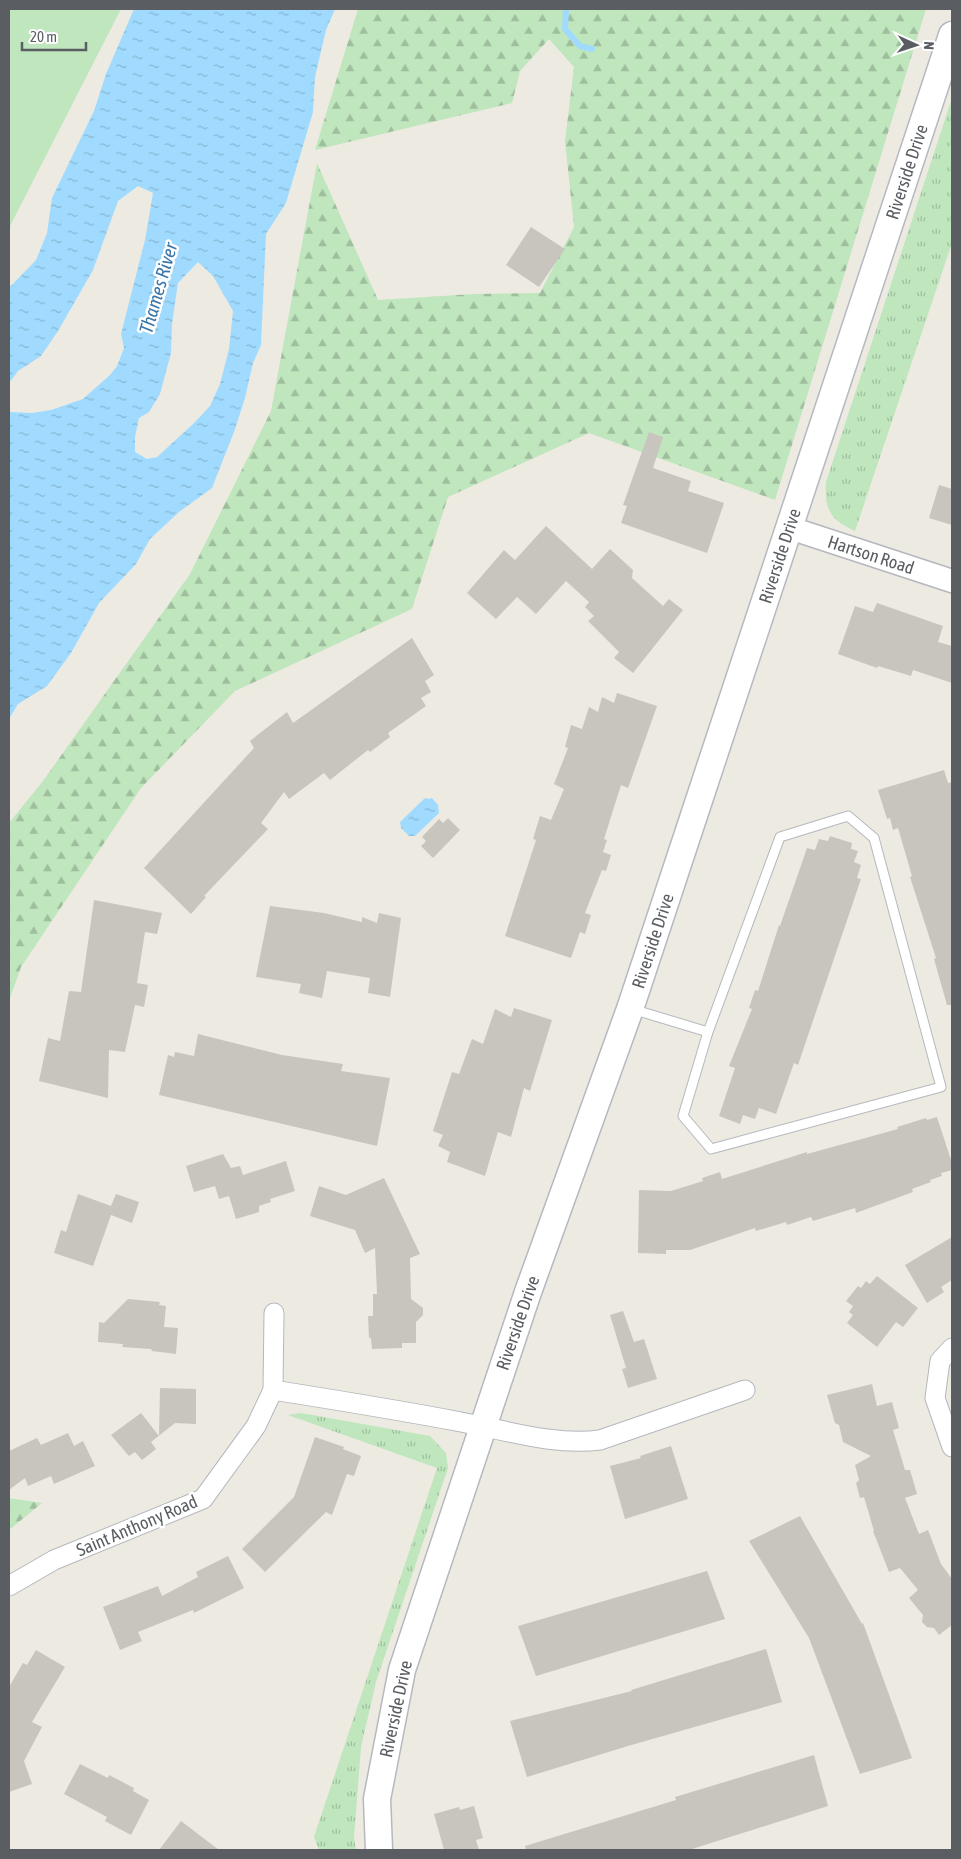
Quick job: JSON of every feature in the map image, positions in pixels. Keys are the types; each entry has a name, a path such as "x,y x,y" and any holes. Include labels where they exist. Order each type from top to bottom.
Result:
{"main road":[{"name":"Riverside Drive","path":"379,1850 377,1799 402,1670 531,1283 630,1009 952,36"}],"street":[{"name":"Hartson Road","path":"790,528 952,581"},
{"name":"Saint Anthony Road","path":"9,1586 54,1560 203,1499 256,1426 273,1390 274,1313"},
{"path":"952,1348 940,1361 936,1398 952,1446"},
{"path":"273,1390 502,1432 582,1443 600,1440 745,1390"}],"lane":[{"path":"848,816 874,838 941,1087 710,1149 683,1116 708,1032 780,837 848,816"},
{"path":"630,1009 708,1032"}],"green space":[{"path":"9,9 121,9 9,228"},
{"path":"358,9 926,9 775,500 589,433 448,497 412,609 235,691 141,788 21,967 9,1001 9,823 43,781 190,574 271,411 317,163 378,300 474,294 540,293 574,227 565,141 574,67 549,39 520,71 512,103 315,150"},
{"path":"952,98 952,243 855,531 834,518 830,512 826,500 826,482"},
{"path":"301,1413 430,1436 446,1453 448,1468 376,1682 361,1747 354,1838 356,1850 319,1850 314,1837 437,1468 288,1415"},
{"path":"9,1498 42,1503 9,1530"}],"water":[{"name":"Thames River","path":"134,9 335,9 326,30 315,77 313,112 286,203 266,234 261,345 253,363 245,398 234,432 212,488 179,512 150,539 136,564 99,603 71,653 47,686 18,704 9,719 9,412 32,413 51,410 83,399 110,375 117,366 124,348 121,334 145,240 153,193 138,186 118,201 93,270 58,331 41,356 18,371 9,383 9,288 36,260 47,233 52,198 94,111 106,74","holes":["198,262 213,276 233,311 229,349 220,384 210,406 193,424 157,457 147,459 135,452 135,437 139,418 149,412 160,394 171,353 172,324 178,283"]},
{"path":"425,798 432,798 438,805 439,813 415,836 409,836 401,828 400,822"}],"building":[{"path":"531,227 565,249 539,287 506,265"},
{"path":"649,432 663,437 653,468 691,481 688,491 724,503 707,553 621,523 627,506 623,505"},
{"path":"939,485 952,489 952,525 929,518"},
{"path":"546,526 592,569 610,549 633,570 632,578 663,606 669,599 683,610 633,673 614,658 619,652 588,621 594,616 585,607 589,602 566,581 536,614 517,597 496,619 467,593 504,550 515,560"},
{"path":"877,603 943,626 938,642 952,646 952,683 913,670 911,676 878,666 877,668 838,654 855,606 873,612"},
{"path":"412,638 434,675 425,681 431,692 421,698 426,706 388,733 390,737 370,752 368,750 330,780 324,773 289,799 284,792 261,823 268,829 204,896 206,897 191,914 144,868 254,748 250,741 287,712 293,723"},
{"path":"617,693 657,706 628,788 621,785 604,839 607,840 603,852 611,855 606,871 602,870 585,913 591,915 585,934 580,932 571,958 505,936 536,840 533,839 540,816 551,820 564,789 554,784 568,748 565,747 571,725 582,729 589,707 598,712 602,697 614,703"},
{"path":"944,770 948,783 952,782 952,1005 947,1005 934,959 936,958 910,877 912,876 898,828 893,830 890,818 887,819 878,790"},
{"path":"448,818 460,830 433,858 421,846 426,841 422,837 439,819 443,823"},
{"path":"830,836 852,843 851,849 858,851 854,862 861,865 857,878 861,879 798,1065 794,1063 776,1114 759,1108 755,1119 743,1115 740,1124 719,1116 735,1068 729,1066 752,1009 749,1008 755,990 758,991 779,925 807,848 815,850 819,839 828,841"},
{"path":"94,900 162,913 157,934 145,932 137,983 148,985 144,1007 135,1005 125,1052 109,1050 108,1098 39,1081 48,1038 60,1041 69,991 81,992"},
{"path":"270,906 324,913 362,922 362,917 377,923 379,913 401,918 390,997 368,993 370,978 327,971 322,998 299,993 301,984 256,977"},
{"path":"514,1008 552,1020 530,1091 524,1088 511,1137 498,1132 485,1176 447,1162 450,1152 438,1146 443,1135 433,1131 452,1072 459,1074 472,1039 483,1044 495,1009 511,1017"},
{"path":"198,1034 282,1055 343,1064 341,1071 390,1078 377,1146 159,1095 168,1055 174,1057 175,1052 194,1056"},
{"path":"937,1117 952,1163 952,1170 941,1173 942,1176 912,1189 913,1192 856,1213 855,1208 813,1221 811,1217 787,1225 786,1222 756,1231 755,1228 690,1250 666,1250 666,1254 638,1253 639,1190 671,1191 703,1181 702,1178 720,1172 722,1179 807,1152 807,1154 898,1129 897,1127 926,1118 927,1120"},
{"path":"223,1154 231,1168 240,1166 243,1175 286,1161 295,1191 270,1199 271,1202 259,1206 259,1212 236,1219 229,1196 219,1199 215,1186 194,1192 186,1166"},
{"path":"384,1178 420,1254 410,1258 411,1299 423,1308 423,1315 416,1322 416,1343 402,1343 402,1348 372,1349 371,1338 369,1338 368,1316 373,1316 373,1294 377,1294 375,1248 365,1253 355,1230 310,1216 319,1186 346,1195"},
{"path":"78,1194 111,1206 116,1194 139,1202 132,1223 111,1215 93,1266 54,1253 61,1230 66,1232"},
{"path":"952,1237 952,1280 941,1287 944,1292 927,1303 905,1265"},
{"path":"877,1276 918,1308 903,1327 896,1322 877,1347 847,1323 853,1315 849,1312 853,1306 846,1301 858,1286 861,1288 866,1281 870,1284"},
{"path":"128,1299 160,1302 159,1305 166,1306 164,1327 178,1328 176,1354 152,1351 151,1349 122,1347 123,1344 98,1342 99,1322 104,1323"},
{"path":"623,1311 634,1342 644,1339 657,1379 628,1388 622,1369 626,1368 610,1315"},
{"path":"872,1384 877,1406 892,1402 899,1428 893,1430 905,1470 910,1470 917,1494 905,1498 919,1534 928,1530 941,1564 952,1579 952,1625 939,1635 934,1628 927,1627 922,1622 923,1615 909,1598 918,1590 900,1568 889,1572 873,1531 864,1497 860,1498 856,1483 859,1480 855,1465 871,1456 843,1442 839,1425 835,1423 827,1395"},
{"path":"160,1388 196,1389 196,1424 175,1423 159,1436"},
{"path":"141,1413 159,1436 151,1442 156,1449 142,1460 135,1452 129,1456 111,1435"},
{"path":"68,1433 74,1446 83,1441 95,1466 54,1484 51,1476 28,1486 25,1478 9,1490 9,1451 37,1438 41,1445"},
{"path":"315,1437 344,1447 343,1449 361,1456 354,1476 347,1474 332,1515 326,1512 265,1572 242,1549 294,1497"},
{"path":"671,1446 688,1499 625,1519 610,1466 641,1458 640,1456"},
{"path":"800,1516 863,1623 912,1758 860,1774 809,1638 749,1541"},
{"path":"228,1556 244,1588 194,1613 193,1610 138,1632 142,1641 120,1650 103,1607 158,1586 162,1596 198,1577 196,1572"},
{"path":"707,1571 725,1619 536,1676 518,1626"},
{"path":"766,1649 782,1702 527,1777 510,1721 632,1691"},
{"path":"36,1650 65,1667 32,1722 42,1727 24,1761 32,1784 9,1792 9,1687 23,1663 27,1665"},
{"path":"814,1755 828,1806 689,1850 526,1850 525,1846 676,1800 675,1797"},
{"path":"80,1764 108,1778 109,1775 134,1788 133,1791 149,1800 131,1835 105,1821 107,1817 64,1794"},
{"path":"474,1806 483,1838 476,1840 479,1850 444,1850 434,1814 459,1807 460,1810"},
{"path":"181,1821 219,1850 159,1850"}],"waterway":[{"path":"566,9 565,29 580,46 592,49"}]}
